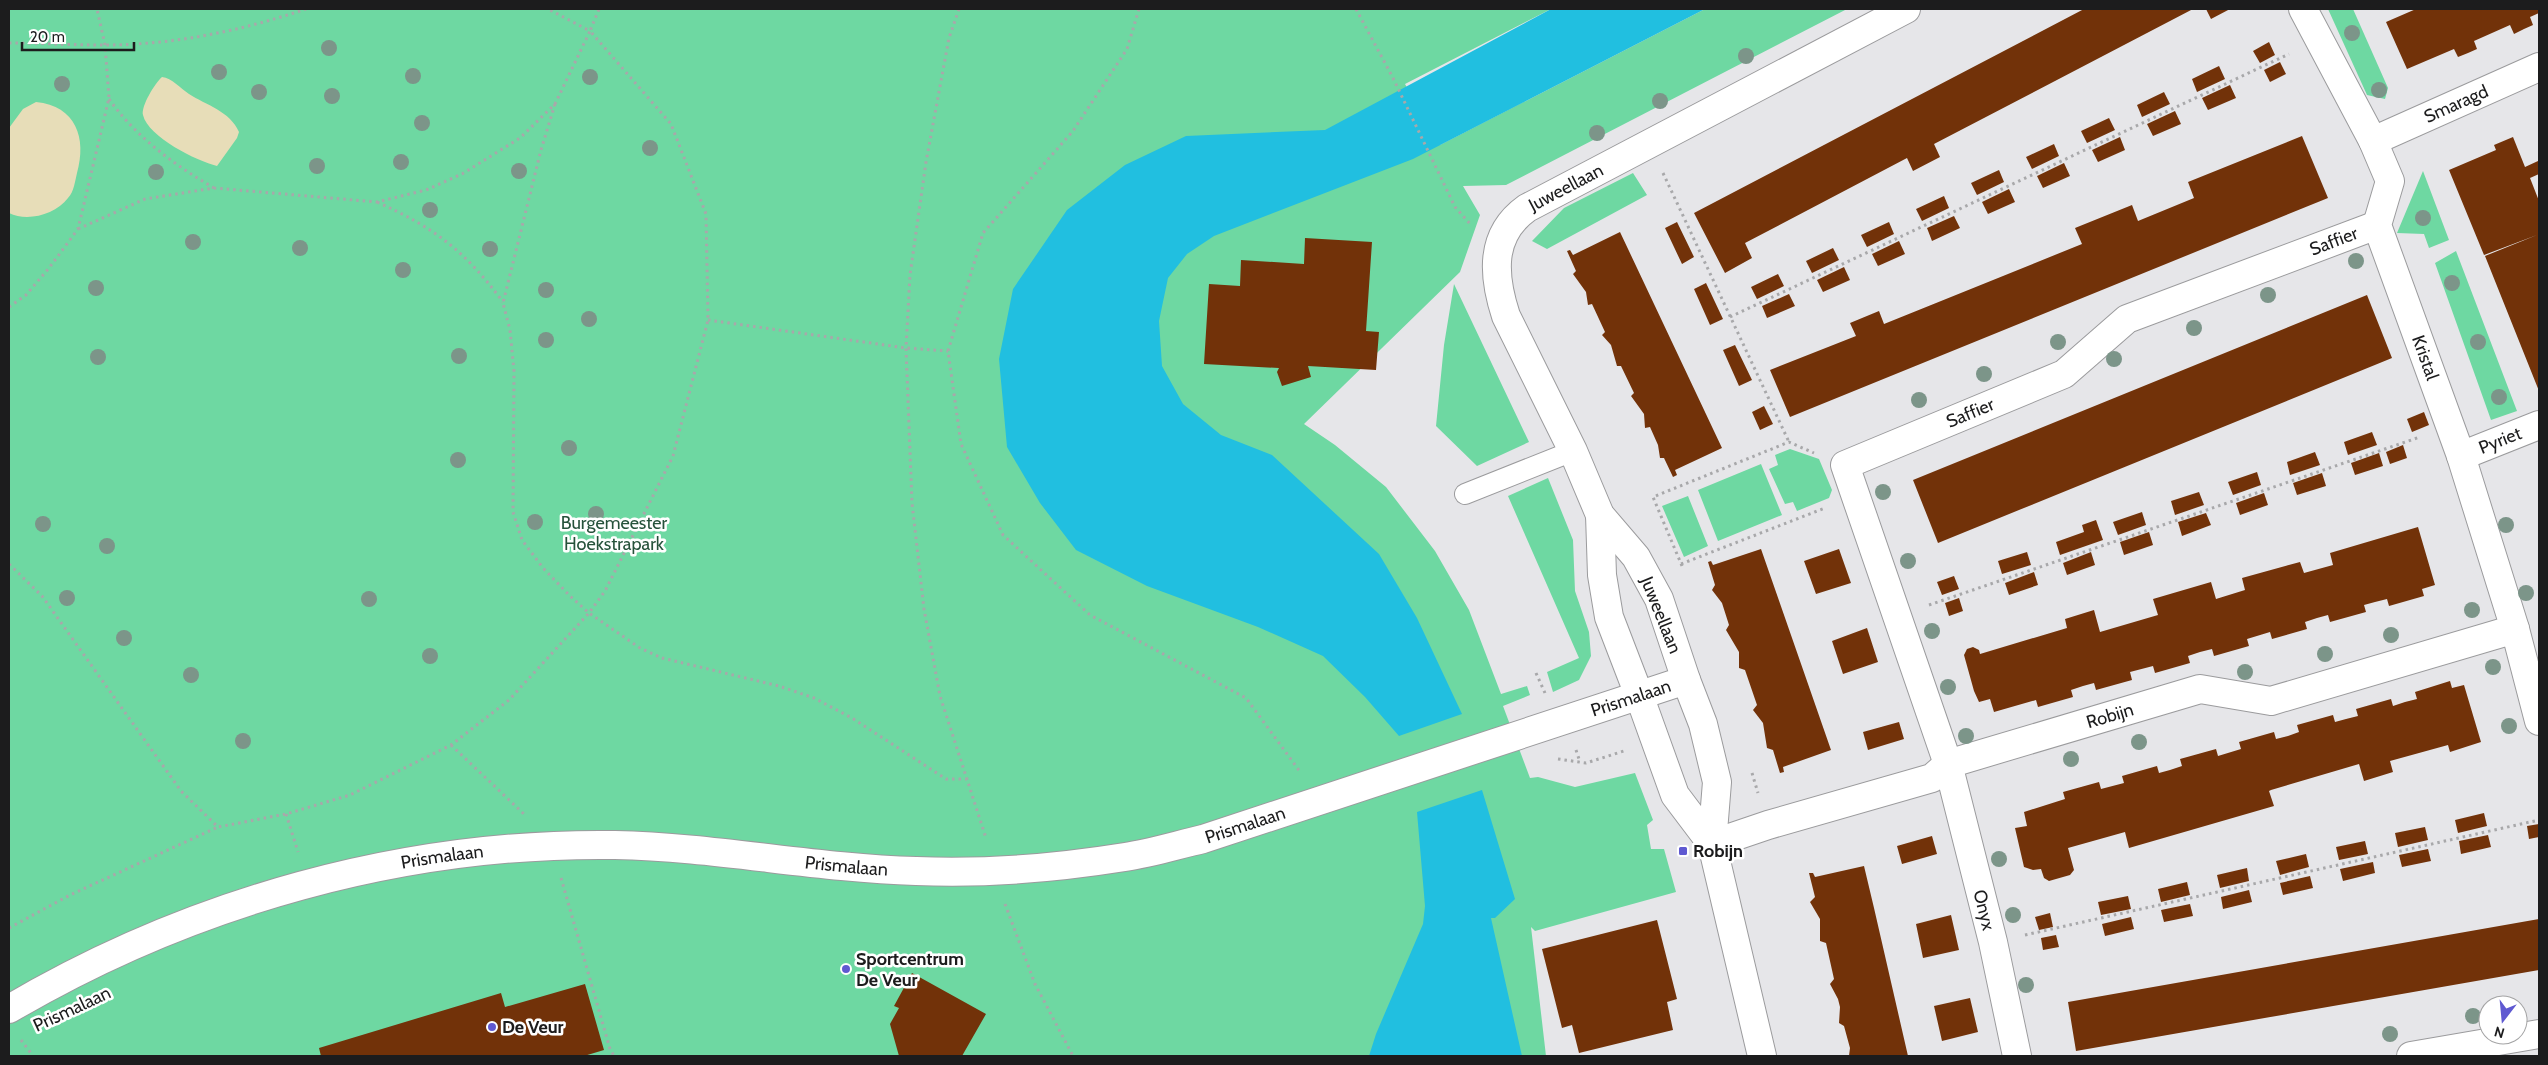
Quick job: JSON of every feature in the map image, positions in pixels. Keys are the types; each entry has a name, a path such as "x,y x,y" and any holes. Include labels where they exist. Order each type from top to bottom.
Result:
{"street":[{"name":"Juweellaan","path":"1762,1056 1712,844 1717,782 1703,724 1659,599 1636,557 1600,515 1572,451 1506,316 1498,293 1497,254 1515,217 1650,143 1906,9"},
{"path":"2303,9 2373,141 2390,181 2377,225"},
{"name":"Smaragd","path":"2373,141 2539,67"},
{"name":"Kristal","path":"2377,225 2452,427 2515,629 2539,721"},
{"name":"Saffier","path":"1845,465 2064,374 2127,320 2377,225"},
{"name":"Pyriet","path":"2461,456 2539,425"},
{"path":"1845,465 1948,764"},
{"name":"Juweellaan","path":"1600,515 1602,575 1609,617 1676,795 1712,844"},
{"name":"Robijn","path":"1712,844 1768,825 1932,778 1948,764 2200,689 2271,701 2515,629"},
{"name":"Prismalaan","path":"9,1009 58,980 110,954 204,917 308,883 460,853 559,846 617,845 698,850 848,867 918,872 997,870 1126,857 1203,839 1686,680"},
{"name":"Onyx","path":"1948,764 1993,942 2017,1056"},
{"path":"2412,1056 2539,1034"}],"lane":[{"path":"1464,494 1572,451"}],"path":[{"path":"9,307 26,295 50,268 78,229 109,98 106,45 97,9"},
{"path":"9,43 106,45 195,37 273,20 306,9"},
{"path":"9,928 70,896 218,828 286,814 350,795 451,746 509,700 589,613 605,591 673,456 708,320 706,214 671,124 590,31 548,9"},
{"path":"503,303 541,150 555,104 599,9"},
{"path":"959,9 949,38 926,162 910,274 906,348 912,503 924,609 940,696 997,870 1005,902 1035,984 1073,1056"},
{"path":"1139,9 1126,50 1073,131 983,233 948,351 961,444 1002,535 1090,615 1246,698 1321,799"},
{"path":"1356,9 1393,78 1455,207 1497,254"},
{"path":"1730,316 2319,40"},
{"path":"109,98 137,134 180,167 214,188"},
{"path":"78,229 146,199 214,188 377,202 426,190 462,174 520,138 555,104"},
{"path":"1650,143 1789,442 1845,465"},
{"path":"377,202 404,214 450,243 470,261 503,303 510,330 514,371 513,512 522,540 543,568 589,613 640,648 662,658 779,686 814,698 852,718 946,779 967,779"},
{"path":"708,320 906,348 948,351"},
{"path":"1897,616 2452,427"},
{"path":"1684,572 1653,497 1789,442"},
{"path":"1681,564 1856,497"},
{"path":"9,564 42,596 181,791 218,828"},
{"path":"451,746 559,846 561,877 610,1049 614,1056"},
{"path":"286,814 308,883"},
{"path":"1993,942 2539,820"},
{"path":"551,878 561,877"},
{"path":"18,1035 33,1056"}],"green space":[{"name":"Burgemeester Hoekstrapark","path":"9,9 1551,9 1405,84 1440,145 1705,9 1847,9 1506,185 1463,186 1480,215 1460,272 1304,424 1335,445 1386,487 1435,551 1469,610 1501,694 1527,686 1530,695 1503,706 1530,778 1538,777 1575,787 1635,773 1653,820 1647,825 1651,849 1664,849 1676,892 1535,931 1531,927 1546,1056 9,1056"},
{"path":"2328,9 2353,9 2388,88 2385,99 2367,95"},
{"path":"2423,171 2449,240 2429,248 2424,234 2397,233"},
{"path":"1633,173 1647,195 1547,249 1532,241 1564,208"},
{"path":"2456,251 2517,411 2491,420 2435,263"},
{"path":"1454,284 1529,442 1477,466 1436,426 1444,345"},
{"path":"1790,449 1819,459 1832,490 1829,498 1797,511 1793,502 1785,504 1769,469 1778,465 1775,455"},
{"path":"1761,464 1782,515 1718,541 1698,490"},
{"path":"1548,478 1573,540 1575,591 1589,632 1591,656 1579,680 1553,692 1547,672 1579,658 1508,496"},
{"path":"1688,496 1708,546 1684,557 1662,506"}],"sand":[{"path":"162,77 169,79 189,94 217,109 235,125 239,132 237,138 217,166 174,147 154,132 147,123 143,115 144,106 152,89"},
{"path":"36,102 61,110 69,117 79,136 80,160 73,190 62,204 48,213 32,217 16,216 9,213 9,128 23,109"}],"water":[{"path":"1551,9 1705,9 1413,159 1214,236 1187,254 1168,278 1159,321 1162,366 1183,404 1221,435 1272,455 1379,554 1417,618 1462,714 1399,736 1365,697 1323,656 1258,627 1147,586 1076,550 1040,503 1007,447 999,359 1013,289 1067,210 1125,165 1186,136 1325,130"},
{"path":"1482,790 1515,899 1495,918 1491,918 1522,1056 1369,1056 1376,1034 1423,924 1425,906 1417,812"}],"building":[{"path":"2084,9 2193,9 1934,144 1940,157 1913,171 1907,158 1745,243 1752,258 1725,273 1694,213"},
{"path":"2206,9 2230,9 2211,19"},
{"path":"2416,9 2539,9 2539,13 2530,17 2533,25 2514,34 2510,25 2474,41 2477,49 2468,53 2458,57 2454,49 2407,69 2386,22"},
{"path":"2269,42 2275,55 2260,63 2253,51"},
{"path":"2280,62 2286,74 2270,82 2264,70"},
{"path":"2219,66 2225,79 2197,92 2192,79"},
{"path":"2230,85 2236,98 2208,110 2202,98"},
{"path":"2164,92 2170,104 2142,117 2137,105"},
{"path":"2175,111 2181,124 2153,136 2147,124"},
{"path":"2109,118 2115,130 2087,143 2081,131"},
{"path":"2302,136 2328,198 1790,417 1770,370 1856,336 1850,323 1879,311 1884,324 2082,244 2075,228 2132,205 2138,221 2194,198 2188,182"},
{"path":"2120,137 2125,150 2098,162 2092,150"},
{"path":"2513,137 2525,167 2538,161 2539,165 2539,174 2530,178 2539,201 2539,391 2485,256 2537,235 2484,255 2449,170 2496,150 2494,145"},
{"path":"2054,144 2059,156 2032,169 2026,157"},
{"path":"2064,163 2070,176 2043,188 2037,176"},
{"path":"1999,170 2004,182 1977,195 1971,183"},
{"path":"2009,189 2015,202 1988,214 1982,202"},
{"path":"1944,196 1949,208 1922,221 1916,209"},
{"path":"1954,216 1960,228 1932,241 1927,228"},
{"path":"1677,222 1694,257 1682,264 1665,228"},
{"path":"1889,222 1894,234 1867,247 1861,235"},
{"path":"1620,232 1722,448 1675,470 1677,475 1673,477 1664,458 1660,458 1658,445 1650,427 1645,428 1644,414 1631,396 1634,393 1621,366 1617,366 1611,345 1602,335 1605,332 1592,304 1588,305 1586,292 1573,274 1576,271 1567,251 1570,250 1573,255"},
{"path":"1305,238 1372,242 1366,331 1379,332 1376,370 1308,366 1311,377 1282,386 1277,372 1279,368 1204,364 1209,284 1240,286 1241,260 1304,264"},
{"path":"1899,241 1905,254 1878,266 1872,254"},
{"path":"1833,248 1839,260 1812,273 1806,261"},
{"path":"1844,267 1850,280 1823,292 1817,280"},
{"path":"1778,274 1784,286 1757,299 1751,287"},
{"path":"1706,283 1723,319 1710,325 1694,289"},
{"path":"1789,294 1795,306 1767,318 1762,306"},
{"path":"2367,295 2392,358 1938,543 1913,480"},
{"path":"1735,345 1752,380 1739,386 1723,350"},
{"path":"1764,406 1773,424 1760,430 1752,412"},
{"path":"2424,412 2429,425 2412,432 2407,419"},
{"path":"2372,432 2377,445 2348,455 2344,442"},
{"path":"2403,445 2407,458 2390,464 2386,452"},
{"path":"2315,452 2320,465 2290,475 2287,462"},
{"path":"2379,453 2383,466 2355,475 2351,463"},
{"path":"2257,472 2261,485 2233,495 2228,482"},
{"path":"2322,473 2326,486 2297,495 2293,483"},
{"path":"2199,492 2204,505 2175,515 2171,501"},
{"path":"2264,493 2268,505 2240,515 2236,503"},
{"path":"2142,512 2146,525 2118,535 2113,522"},
{"path":"2206,513 2211,525 2182,536 2178,522"},
{"path":"2096,520 2103,540 2060,555 2056,542 2084,532 2082,525"},
{"path":"2418,527 2435,585 2422,589 2424,596 2389,606 2387,599 2364,605 2366,612 2330,622 2328,615 2317,618 2305,622 2307,629 2272,639 2270,632 2247,639 2249,646 2214,656 2212,649 2200,652 2188,656 2190,663 2155,673 2153,666 2130,672 2132,680 2096,690 2094,683 2083,686 2071,690 2073,697 2038,707 2036,700 1994,712 1990,699 1979,702 1974,691 1964,655 1967,649 1973,647 1979,650 1980,654 2067,628 2065,619 2094,610 2100,632 2158,615 2153,599 2211,582 2216,599 2245,590 2242,578 2300,562 2304,573 2333,565 2330,553"},
{"path":"2149,532 2153,545 2124,555 2120,542"},
{"path":"1761,549 1831,750 1783,767 1784,772 1780,773 1773,750 1767,748 1763,723 1753,710 1757,705 1745,670 1739,668 1739,652 1726,630 1729,625 1722,603 1712,590 1715,585 1708,562 1711,561 1713,565"},
{"path":"1839,549 1851,583 1816,594 1804,561"},
{"path":"2027,552 2031,565 2002,574 1998,561"},
{"path":"2091,552 2095,565 2067,575 2063,563"},
{"path":"2034,572 2038,585 2009,595 2005,583"},
{"path":"1954,576 1959,589 1942,595 1937,582"},
{"path":"1959,598 1963,611 1949,616 1945,603"},
{"path":"1867,628 1878,662 1843,674 1832,641"},
{"path":"2450,681 2452,688 2464,685 2481,742 2450,752 2448,745 2390,761 2393,772 2364,781 2359,764 2271,790 2269,791 2274,806 2129,848 2125,832 2068,848 2074,870 2070,875 2049,881 2044,878 2041,869 2033,870 2024,867 2015,828 2027,826 2024,812 2065,799 2063,792 2099,782 2101,789 2124,783 2122,776 2157,766 2159,773 2170,770 2182,766 2180,759 2216,749 2218,756 2241,749 2239,742 2274,732 2276,739 2288,736 2299,732 2297,725 2333,715 2335,722 2358,716 2356,709 2391,699 2393,706 2417,699 2415,692"},
{"path":"1899,722 1904,739 1868,750 1863,732"},
{"path":"2484,813 2487,826 2458,833 2455,820"},
{"path":"2539,824 2539,837 2529,839 2527,826"},
{"path":"2425,827 2428,840 2398,847 2395,833"},
{"path":"2488,835 2491,847 2461,854 2459,841"},
{"path":"1932,836 1937,854 1902,864 1897,846"},
{"path":"2365,841 2368,854 2339,860 2336,847"},
{"path":"2428,849 2431,861 2402,867 2399,855"},
{"path":"2306,854 2309,867 2280,875 2276,861"},
{"path":"2373,862 2375,873 2343,881 2340,869"},
{"path":"1864,866 1908,1056 1849,1056 1850,1048 1844,1026 1839,1023 1840,1007 1838,999 1830,984 1834,979 1826,943 1820,941 1820,919 1810,902 1815,897 1809,873 1813,873 1815,877"},
{"path":"2247,868 2249,881 2220,888 2217,875"},
{"path":"2310,876 2313,888 2283,895 2280,883"},
{"path":"2187,882 2190,895 2161,902 2158,889"},
{"path":"2249,890 2252,902 2223,909 2221,897"},
{"path":"2128,896 2131,909 2101,915 2098,902"},
{"path":"2190,904 2193,916 2164,922 2161,910"},
{"path":"2050,913 2053,927 2039,930 2035,917"},
{"path":"1951,915 1959,950 1923,958 1916,924"},
{"path":"2131,917 2134,929 2105,936 2102,924"},
{"path":"2539,919 2539,970 2076,1051 2068,1002"},
{"path":"1657,920 1677,999 1667,1002 1673,1030 1579,1053 1572,1025 1562,1028 1542,949"},
{"path":"2056,935 2059,947 2043,950 2041,938"},
{"path":"912,973 986,1014 962,1056 899,1056 890,1024 899,1008 894,1006"},
{"name":"De Veur","path":"585,984 604,1050 584,1056 321,1056 319,1048 501,993 505,1007"},
{"path":"1970,998 1978,1032 1942,1041 1934,1006"}],"place":[{"name":"Robijn","path":"1683,851"},
{"name":"Sportcentrum De Veur","path":"846,969"},
{"name":"De Veur","path":"492,1027"}]}
